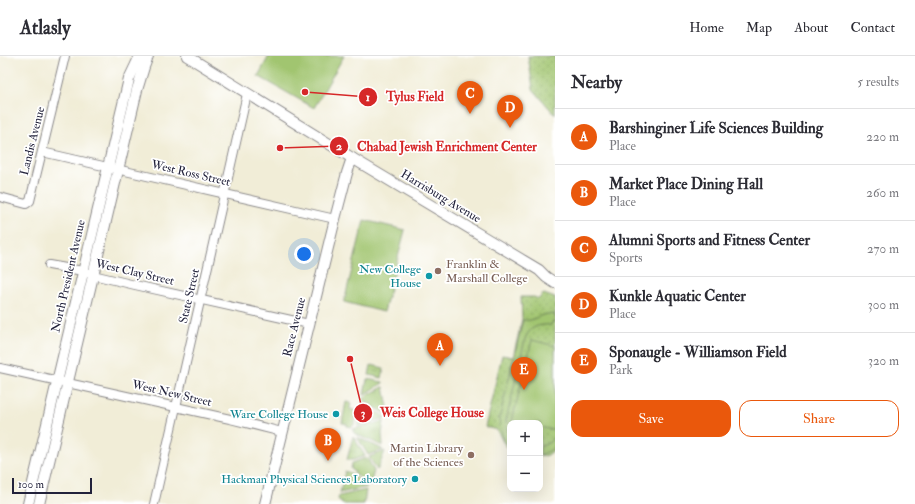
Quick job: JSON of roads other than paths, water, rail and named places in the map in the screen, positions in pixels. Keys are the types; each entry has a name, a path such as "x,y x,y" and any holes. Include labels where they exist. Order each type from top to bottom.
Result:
{"main road":[{"path":"129,79 135,56"},
{"name":"North President Avenue","path":"28,504 129,79 140,56"},
{"name":"North President Avenue","path":"39,504 141,74 148,56"},
{"name":"Harrisburg Avenue","path":"187,56 198,60 247,94 539,270 555,283"},
{"name":"Race Avenue","path":"265,504 335,219 352,158"},
{"name":"Harrisburg Avenue","path":"539,270 550,272 555,276"}],"street":[{"name":"Landis Avenue","path":"0,197 26,204 30,201 65,56"},
{"name":"State Street","path":"154,504 247,94"},
{"name":"West Ross Street","path":"42,152 335,219"},
{"name":"West Clay Street","path":"49,265 83,271 93,275 309,324"},
{"name":"West New Street","path":"0,368 176,406 282,432"}],"place":[{"name":"Tylus Field","path":"305,92"},
{"name":"Alumni Sports and Fitness Center","path":"470,114"},
{"name":"Kunkle Aquatic Center","path":"510,128"},
{"name":"Chabad Jewish Enrichment Center","path":"280,148"},
{"name":"Franklin & Marshall College","path":"438,271"},
{"name":"New College House","path":"429,276"},
{"name":"Weis College House","path":"350,359"},
{"name":"Barshinginer Life Sciences Building","path":"440,366"},
{"name":"Sponaugle - Williamson Field","path":"524,390"},
{"name":"Ware College House","path":"336,414"},
{"name":"Martin Library of the Sciences","path":"471,455"},
{"name":"Market Place Dining Hall","path":"328,461"},
{"name":"Hackman Physical Sciences Laboratory","path":"415,479"}]}
